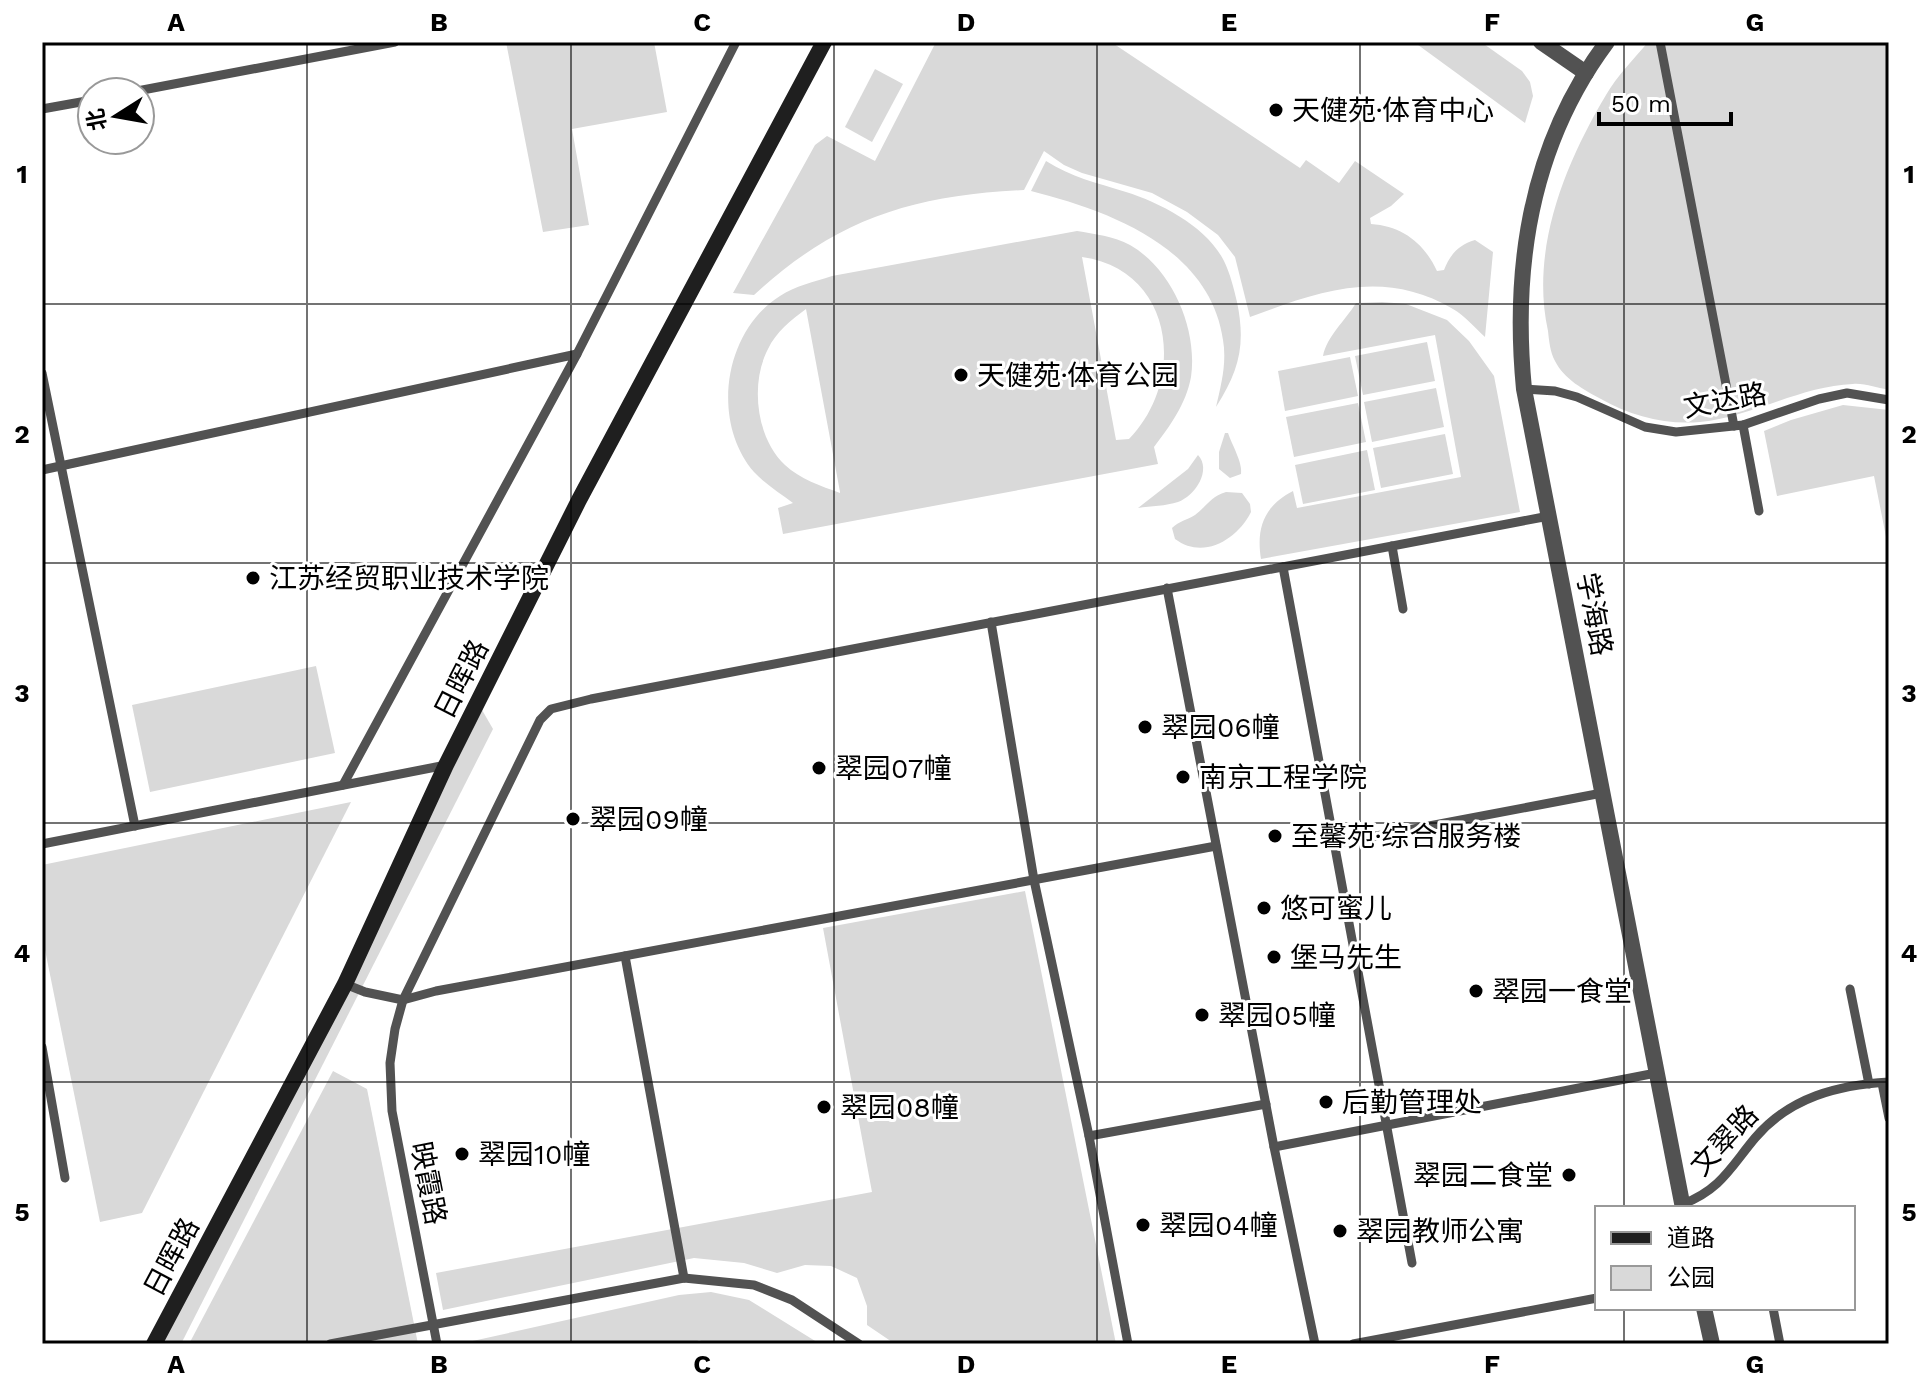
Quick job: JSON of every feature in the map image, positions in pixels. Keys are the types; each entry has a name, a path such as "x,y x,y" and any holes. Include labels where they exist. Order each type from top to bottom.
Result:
{"street":[{"name":"日晖路","path":"154,1344 345,984 446,765 579,500 824,42"},
{"path":"1541,42 1586,73"},
{"name":"学海路","path":"1607,42 1586,73 1551,142 1535,196 1522,264 1520,320 1524,389 1683,1206"},
{"path":"1704,1310 1712,1344"}],"lane":[{"path":"156,87 395,42"},
{"path":"343,785 577,354 736,42"},
{"path":"1660,42 1738,426 1759,511"},
{"path":"42,109 76,103"},
{"path":"42,470 577,354"},
{"path":"42,373 135,826"},
{"name":"文达路","path":"1524,389 1555,391 1577,397 1645,427 1676,432 1738,426 1847,393 1889,400"},
{"path":"1128,1344 1089,1136 1034,880 991,622 1549,516"},
{"path":"1392,546 1403,609"},
{"path":"1283,567 1412,1263"},
{"path":"1167,588 1315,1344"},
{"name":"映霞路","path":"437,1344 392,1111 390,1063 395,1029 403,1000 540,720 551,709 563,705 991,622"},
{"path":"42,844 446,765"},
{"path":"1334,844 1602,793"},
{"path":"345,984 403,1000 436,991 1216,846"},
{"path":"625,956 684,1278"},
{"path":"1850,989 1869,1084"},
{"path":"42,1047 65,1178"},
{"path":"1274,1147 1656,1073"},
{"path":"1886,1083 1889,1118"},
{"name":"文翠路","path":"1683,1206 1705,1195 1718,1183 1778,1115 1829,1089 1886,1083"},
{"path":"1089,1136 1266,1104"},
{"path":"330,1344 684,1278 754,1285 792,1300 859,1344"},
{"path":"1353,1344 1595,1298"},
{"path":"1773,1310 1780,1344"},
{"path":"1416,1332 1418,1344"}],"green space":[{"path":"506,42 654,42 667,112 572,129 589,225 543,232"},
{"path":"936,42 1111,42 1300,168 1306,160 1339,183 1355,161 1404,194 1370,218 1371,224 1393,228 1411,238 1426,252 1437,271 1444,270 1452,255 1469,242 1475,240 1493,252 1485,337 1457,312 1402,289 1376,287 1327,292 1250,317 1235,257 1218,235 1187,212 1152,193 1082,173 1044,151 1024,190 947,198 878,216 815,247 754,295 733,293 815,145 827,136 875,161"},
{"path":"1414,42 1481,42 1522,71 1530,82 1533,96 1525,123"},
{"path":"1648,42 1889,42 1889,390 1857,384 1833,386 1719,419 1674,422 1636,415 1612,405 1575,383 1559,367 1551,350 1544,300 1544,269 1555,208 1577,149 1606,95"},
{"path":"875,69 903,84 872,142 845,127"},
{"path":"1046,161 1168,210 1195,227 1216,249 1232,281 1241,331 1235,369 1216,407 1224,366 1223,340 1214,308 1199,281 1152,238 1092,210 1031,191"},
{"name":"天健苑·体育公园","path":"1077,231 1111,237 1130,245 1158,269 1170,285 1186,320 1190,340 1192,359 1189,387 1177,414 1154,447 1158,464 783,534 778,508 793,503 758,476 740,452 728,404 730,379 735,354 761,312 780,296 832,276","holes":["1082,257 1113,266 1136,282 1153,304 1162,330 1164,358 1159,387 1147,414 1129,439 1116,440","806,309 840,492 840,493 804,478 785,465 768,440 759,410 759,378 768,349 789,322"]},
{"path":"1356,303 1406,304 1447,320 1469,341 1494,376 1520,512 1261,559 1260,537 1264,519 1275,504 1293,491 1297,508 1461,477 1435,335 1323,356 1332,335"},
{"path":"1427,342 1435,381 1363,395 1355,356"},
{"path":"1350,357 1358,396 1285,411 1278,371"},
{"path":"1436,388 1444,427 1372,442 1364,402"},
{"path":"1358,403 1366,442 1294,457 1286,417"},
{"path":"1843,405 1889,410 1889,552 1874,476 1777,496 1764,431"},
{"path":"1225,433 1228,433 1241,470 1241,474 1230,478 1219,469 1219,452"},
{"path":"1445,434 1453,474 1381,488 1373,448"},
{"path":"1367,450 1375,490 1303,504 1295,465"},
{"path":"1198,455 1202,461 1202,475 1190,494 1173,503 1138,508 1188,469"},
{"path":"1226,492 1242,493 1250,504 1251,512 1237,531 1208,547 1197,548 1175,539 1172,528"},
{"path":"316,666 335,753 150,792 132,705"},
{"path":"478,703 493,729 181,1344 154,1344"},
{"path":"351,802 142,1213 100,1222 42,935 42,865"},
{"path":"1025,891 1116,1344 895,1344 867,1325 867,1306 857,1278 831,1266 805,1265 777,1273 744,1263 694,1258 443,1310 436,1273 872,1192 823,928"},
{"path":"333,1071 367,1089 418,1344 189,1344"},
{"path":"711,1292 749,1300 820,1344 709,1344 699,1340 692,1344 459,1344 679,1295"}],"place":[{"name":"天健苑·体育中心","path":"1276,110"},
{"name":"天健苑·体育公园","path":"961,375"},
{"name":"江苏经贸职业技术学院","path":"253,578"},
{"name":"翠园06幢","path":"1145,727"},
{"name":"翠园07幢","path":"819,768"},
{"name":"南京工程学院","path":"1183,777"},
{"name":"翠园09幢","path":"573,819"},
{"name":"至馨苑·综合服务楼","path":"1275,836"},
{"name":"悠可蜜儿","path":"1264,908"},
{"name":"堡马先生","path":"1274,957"},
{"name":"翠园一食堂","path":"1476,991"},
{"name":"翠园05幢","path":"1202,1015"},
{"name":"后勤管理处","path":"1326,1102"},
{"name":"翠园08幢","path":"824,1107"},
{"name":"翠园10幢","path":"462,1154"},
{"name":"翠园二食堂","path":"1569,1175"},
{"name":"翠园04幢","path":"1143,1225"},
{"name":"翠园教师公寓","path":"1340,1231"}]}
